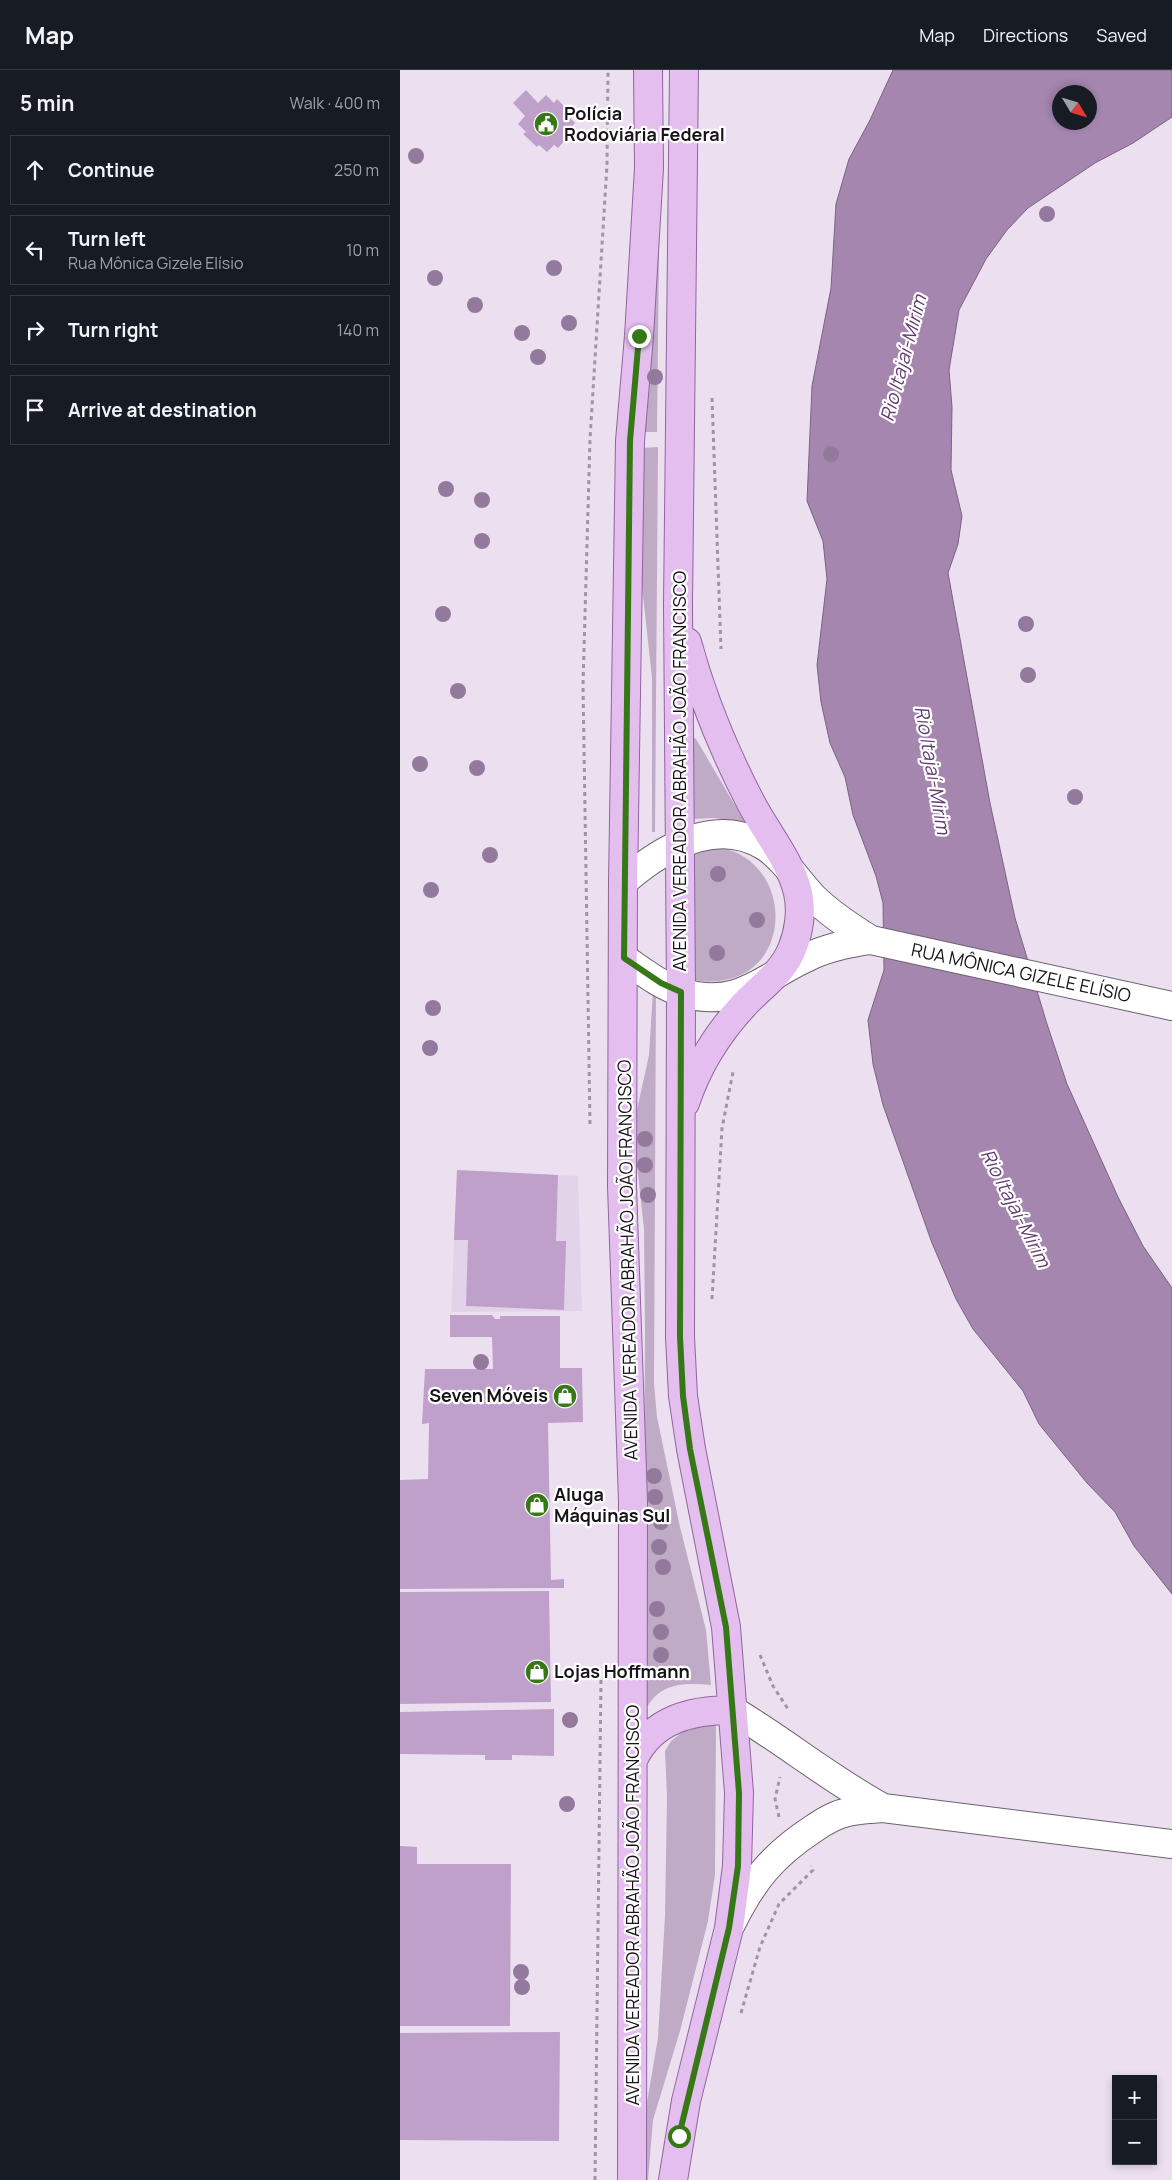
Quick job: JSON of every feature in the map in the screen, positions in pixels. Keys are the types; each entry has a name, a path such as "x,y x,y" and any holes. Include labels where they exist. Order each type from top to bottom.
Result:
{"main road":[{"name":"AVENIDA VEREADOR ABRAHÃO JOÃO FRANCISCO","path":"632,2180 633,1492 622,1186 623,882 630,441 639,336 649,168 648,70"},
{"name":"AVENIDA VEREADOR ABRAHÃO JOÃO FRANCISCO","path":"673,2180 686,2101 729,1928 738,1866 739,1793 726,1627 690,1449 683,1396 680,1118 681,992 678,844 678,604 684,70"},
{"path":"678,604 693,664 713,722 738,779 788,868 798,894 799,922 792,950 776,976 744,1005 717,1039 696,1077 680,1118"},
{"path":"634,1758 645,1740 668,1722 687,1715 732,1710"}],"street":[{"name":"RUA MÔNICA GIZELE ELÍSIO","path":"623,882 640,867 678,844 708,834 738,836 766,847 829,911 882,942"},
{"name":"RUA MÔNICA GIZELE ELÍSIO","path":"624,958 661,983 681,992 709,997 737,994 764,983 809,956 846,944 882,942 1172,1006"},
{"path":"732,1710 769,1732 846,1788 883,1808"},
{"path":"729,1928 746,1894 767,1865 792,1842 848,1812 883,1808 1172,1844"}],"path":[{"path":"712,394 722,651"},
{"path":"712,1302 722,1128 727,1098 736,1064"},
{"path":"757,1646 773,1686 794,1715"},
{"path":"792,1842 779,1818 775,1799 779,1780 795,1752"},
{"path":"740,2014 760,1948 779,1904 813,1870"}],"shaded area":[{"path":"661,70 657,432 643,432"},
{"path":"658,447 655,832 652,832 652,678 641,577 642,448"},
{"path":"693,737 696,739 746,824 715,818 692,819"},
{"path":"715,847 740,854 758,869 770,889 775,912 773,934 764,955 748,971 724,980 711,982 691,978 691,851"},
{"path":"653,991 656,991 654,1384 657,1417 680,1527 706,1630 711,1685 689,1684 670,1687 655,1697 643,1715 644,1229 633,1128 649,1055"},
{"path":"457,1170 578,1176 582,1311 451,1312"},
{"path":"716,1724 715,1875 708,1921 680,2031 653,2120 648,2180 643,2180 644,2120 658,2038 665,1915 667,1797 665,1751 671,1741 690,1726"}],"water":[{"name":"Rio Itajaí-Mirim","path":"893,70 1172,70 1172,117 1133,143 1095,163 1028,208 1007,230 986,259 959,310 949,370 952,407 951,470 962,516 958,544 948,573 990,803 1015,918 1047,1024 1067,1084 1118,1197 1143,1246 1172,1288 1172,1594 1134,1546 1115,1512 1087,1483 1039,1424 1023,1391 973,1329 956,1299 932,1243 883,1105 873,1064 868,1020 884,970 883,903 876,876 853,815 845,777 830,743 821,702 817,665 827,579 823,541 807,501 812,386 831,288 836,204 849,159 870,120"}],"building":[{"name":"Polícia Rodoviária Federal","path":"526,90 538,103 546,95 554,103 557,99 571,113 568,116 575,123 568,131 571,134 558,148 554,145 547,152 539,145 537,147 523,134 526,132 518,124 525,116 513,103"},
{"path":"457,1170 558,1175 556,1241 566,1241 564,1310 466,1306 468,1240 454,1240"},
{"path":"450,1315 492,1315 495,1319 500,1319 500,1316 560,1316 560,1368 582,1368 583,1422 548,1423 551,1580 564,1579 564,1588 400,1589 400,1480 428,1479 429,1423 422,1424 425,1369 493,1369 492,1337 450,1337"},
{"path":"549,1591 551,1702 400,1704 400,1592"},
{"path":"554,1709 554,1756 512,1755 512,1760 485,1760 485,1755 400,1754 400,1712"},
{"path":"400,1846 417,1847 417,1864 511,1864 510,2026 400,2026"},
{"path":"560,2032 559,2141 400,2140 400,2033"}],"place":[{"name":"Polícia Rodoviária Federal","path":"546,124"},
{"name":"Seven Móveis","path":"565,1396"},
{"name":"Aluga Máquinas Sul","path":"537,1505"},
{"name":"Lojas Hoffmann","path":"537,1672"}],"route":[{"path":"639,336 630,441 628,521 623,882 624,958 661,983 681,992 680,1337 683,1396 690,1449 726,1627 739,1793 738,1866 729,1928 679,2136"}]}
